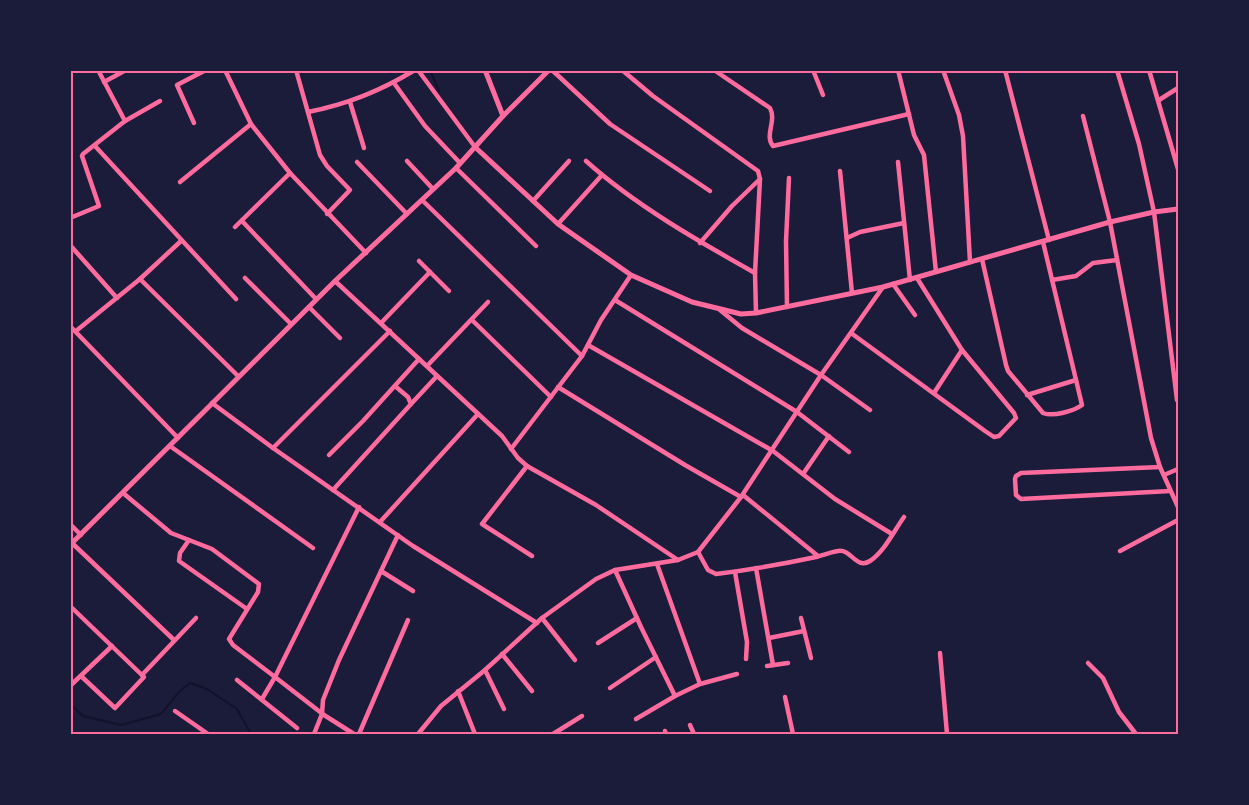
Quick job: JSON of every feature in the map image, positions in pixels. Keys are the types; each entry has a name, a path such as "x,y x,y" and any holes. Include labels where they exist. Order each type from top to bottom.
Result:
{"street":[{"path":"98,70 125,121"},
{"path":"104,82 126,70"},
{"path":"195,123 177,85 206,70"},
{"path":"225,70 251,124 290,173 366,253"},
{"path":"296,70 320,155 327,166 350,190 327,214"},
{"path":"309,112 350,102 394,83 416,70 475,147 558,224 631,275 692,302 741,314 756,313 883,287 1110,222 1179,209"},
{"path":"485,70 503,116"},
{"path":"174,640 71,544 335,280 434,189 503,116 551,70 610,124 710,191"},
{"path":"622,70 653,96 757,169 760,179 755,273 756,313"},
{"path":"714,70 770,108 773,118 769,139 773,146 909,114"},
{"path":"722,76 726,70"},
{"path":"813,70 823,95"},
{"path":"898,70 914,135 924,155 936,272"},
{"path":"943,70 959,115 963,136 970,262"},
{"path":"982,259 1006,365 1043,413 1048,415 1076,409 1082,405 1005,70"},
{"path":"1117,70 1139,144 1154,212 1178,400"},
{"path":"1149,70 1179,169"},
{"path":"394,83 425,126 458,165 536,246"},
{"path":"1159,100 1179,88"},
{"path":"70,210 72,218 99,206 82,156 125,121 160,101"},
{"path":"350,102 364,148"},
{"path":"1083,116 1110,222 1150,438 1170,491 1179,507"},
{"path":"180,182 251,124"},
{"path":"1171,140 1179,136"},
{"path":"95,146 236,299"},
{"path":"407,161 434,189"},
{"path":"533,201 569,161"},
{"path":"586,161 602,175 700,243 755,273"},
{"path":"357,162 407,214"},
{"path":"898,162 910,280"},
{"path":"840,171 852,293"},
{"path":"235,227 290,173"},
{"path":"558,224 602,175"},
{"path":"787,307 786,241 789,178"},
{"path":"700,243 732,206 760,179"},
{"path":"422,200 582,356"},
{"path":"242,221 316,299"},
{"path":"847,237 904,223"},
{"path":"76,331 140,279 181,241"},
{"path":"70,245 117,298"},
{"path":"1052,280 1076,276 1093,263 1117,260"},
{"path":"419,261 449,291"},
{"path":"381,323 430,272"},
{"path":"511,448 582,356 631,275"},
{"path":"245,278 291,324"},
{"path":"851,333 994,437 999,436 1016,418 962,350 917,278"},
{"path":"140,279 238,376"},
{"path":"335,280 502,436 528,466 596,505 678,560"},
{"path":"893,284 915,315"},
{"path":"418,735 441,706 458,691 485,670 542,618 596,579 615,570 678,560 698,552 742,496 821,375 883,287"},
{"path":"615,300 797,412 849,452"},
{"path":"427,366 488,302"},
{"path":"309,307 340,338"},
{"path":"720,310 742,328 821,375 870,410"},
{"path":"472,320 551,397"},
{"path":"70,326 178,438"},
{"path":"273,448 390,331"},
{"path":"588,345 773,451 835,499 892,534"},
{"path":"934,393 962,350"},
{"path":"329,455 419,359"},
{"path":"333,490 437,376"},
{"path":"1027,395 1076,380"},
{"path":"395,386 408,397 411,404"},
{"path":"558,387 685,465 742,496 818,556"},
{"path":"212,403 398,535 537,623"},
{"path":"380,522 478,414"},
{"path":"803,474 829,436"},
{"path":"170,446 313,548"},
{"path":"528,466 482,524 532,556"},
{"path":"1160,467 1021,473 1015,479 1016,495 1021,500 1170,491"},
{"path":"1164,475 1179,469"},
{"path":"123,493 171,533 212,549 259,584 258,592 230,638 230,642 322,714 354,735"},
{"path":"262,699 359,507"},
{"path":"698,552 711,573 716,574 843,550 857,562 867,563 882,549 904,517"},
{"path":"1120,551 1179,520"},
{"path":"70,524 81,535"},
{"path":"314,735 322,714 323,700 339,660 398,535"},
{"path":"189,540 180,553 178,561 247,609"},
{"path":"657,564 700,684"},
{"path":"756,568 769,638 770,666 788,663"},
{"path":"615,570 675,696"},
{"path":"381,571 413,591"},
{"path":"735,572 747,642 746,659"},
{"path":"70,606 142,675 143,680 115,708 81,676"},
{"path":"142,675 196,618"},
{"path":"542,618 576,660"},
{"path":"598,643 637,618"},
{"path":"801,618 811,657"},
{"path":"358,735 408,620"},
{"path":"769,638 804,631"},
{"path":"70,686 112,646"},
{"path":"940,653 947,735"},
{"path":"502,654 532,691"},
{"path":"610,688 656,657"},
{"path":"1089,663 1103,678 1119,712 1136,735"},
{"path":"485,670 504,709"},
{"path":"636,719 700,684 736,674"},
{"path":"237,680 297,728"},
{"path":"458,691 475,735"},
{"path":"785,697 793,735"},
{"path":"175,711 208,735"},
{"path":"554,735 582,716"},
{"path":"690,725 694,735"}],"waterway":[{"path":"430,70 439,91"},
{"path":"70,704 83,716 121,725 161,714 180,691 190,683 207,689 237,709 251,734"}]}
